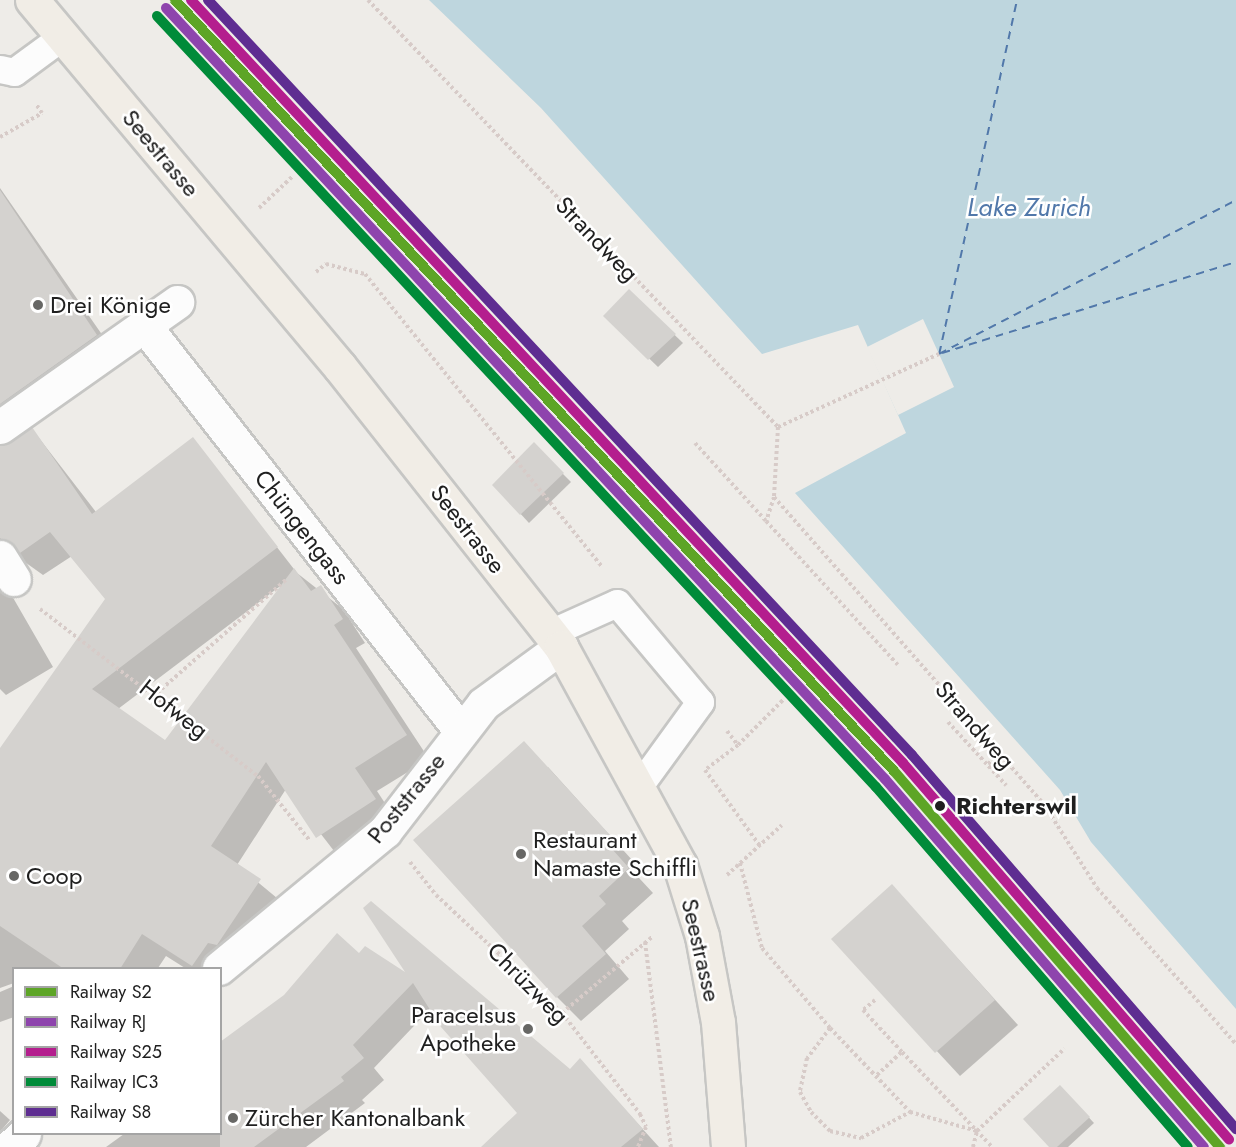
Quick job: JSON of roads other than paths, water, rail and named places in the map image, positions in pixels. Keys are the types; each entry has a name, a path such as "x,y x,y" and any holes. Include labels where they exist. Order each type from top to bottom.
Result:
{"main road":[{"name":"Seestrasse","path":"32,0 283,300 555,640 639,786 680,865 702,936 718,1022 728,1147"}],"street":[{"path":"0,427 177,302"},
{"name":"Chüngengass","path":"144,325 460,730"},
{"name":"Poststrasse","path":"222,967 338,874 385,831 460,730 509,681 555,640"},
{"path":"10,1147 23,1135"}],"lane":[{"path":"0,69 14,72 63,36"},
{"path":"555,640 617,603 700,702 639,786"}],"water":[{"name":"Lake Zurich","path":"429,0 1236,0 1236,1009 1091,842 1060,790 795,493 906,433 858,325 762,354 541,108"}],"rail line":[{"name":"S2","path":"175,0 894,771 1220,1147"},
{"name":"S25","path":"191,0 903,763 1229,1139"},
{"name":"S8","path":"208,0 912,755 1236,1129"},
{"name":"RJ","path":"166,8 885,779 1204,1147"},
{"name":"IC3","path":"157,16 876,787 1188,1147"}],"place":[{"name":"Drei Könige","path":"38,305"},
{"name":"Richterswil","path":"940,806"},
{"name":"Restaurant Namaste Schiffli","path":"521,854"},
{"name":"Coop","path":"14,876"},
{"name":"Paracelsus Apotheke","path":"528,1029"},
{"name":"Zürcher Kantonalbank","path":"233,1118"}]}
